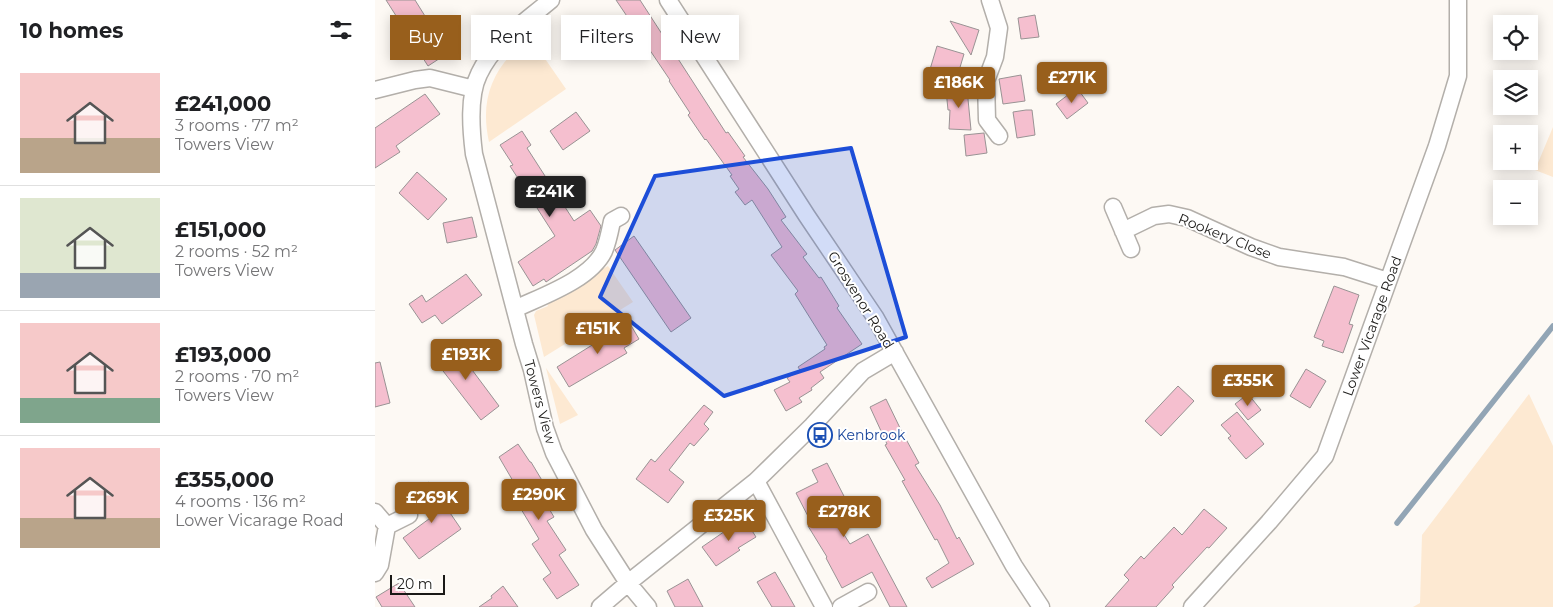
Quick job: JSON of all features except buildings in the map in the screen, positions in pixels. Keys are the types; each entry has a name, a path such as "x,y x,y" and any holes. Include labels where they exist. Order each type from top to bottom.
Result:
{"street":[{"name":"Towers View","path":"551,0 503,39 478,74 471,114 475,154 480,181 532,370 545,428 555,453 594,530 628,583 648,607"},
{"name":"Grosvenor Road","path":"669,0 807,216 875,317 1014,566 1041,607"},
{"path":"990,0 999,28 995,57 985,81 987,120 999,136"},
{"name":"Lower Vicarage Road","path":"1192,607 1269,522 1325,456 1437,146 1457,76 1458,0"},
{"path":"375,90 430,78 474,89"},
{"path":"1113,207 1131,249"},
{"name":"Rookery Close","path":"1123,231 1154,216 1169,214 1187,218 1251,247 1279,257 1344,267 1388,281"},
{"path":"515,309 569,283 587,272 603,252 612,221 621,216"},
{"path":"600,607 756,481 813,426 863,371 895,352"},
{"path":"756,481 824,607"},
{"path":"375,512 387,526"},
{"path":"387,526 409,515"},
{"path":"375,573 380,565 387,526"},
{"path":"841,607 868,592"}],"highlighted area":[{"path":"851,148 906,337 724,396 600,297 655,176"}],"shaded area":[{"path":"506,60 546,60 566,89 489,142 486,126 488,96 492,83"},
{"path":"1553,127 1553,177 1535,170 1538,170 1538,163"},
{"path":"608,266 633,302 544,357 534,315 536,311 548,306 546,301"},
{"path":"546,368 578,415 560,424"},
{"path":"1529,394 1553,446 1553,607 1413,607 1420,603 1422,535"}],"waterway":[{"path":"1397,523 1553,326"}],"place":[{"name":"Kenbrook","path":"820,435"}]}
